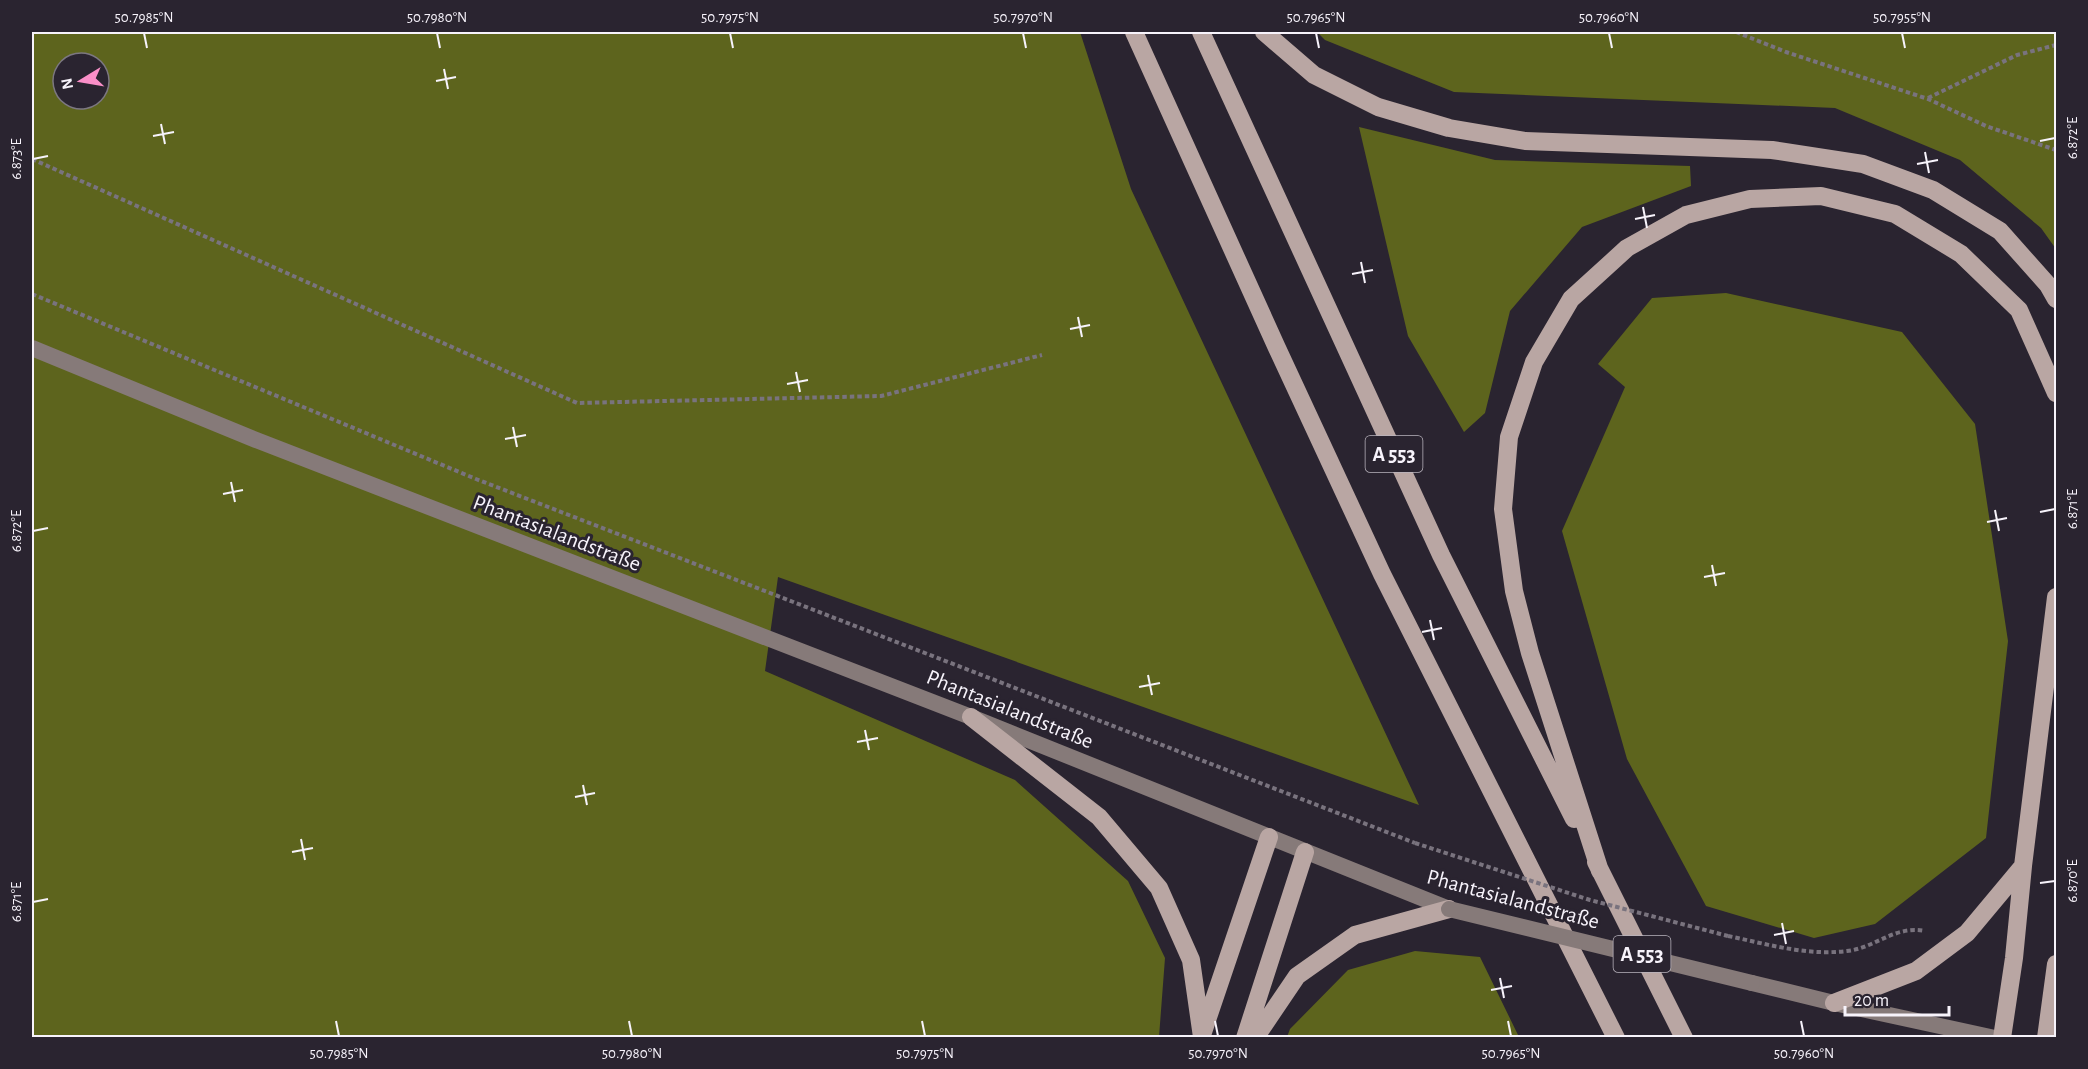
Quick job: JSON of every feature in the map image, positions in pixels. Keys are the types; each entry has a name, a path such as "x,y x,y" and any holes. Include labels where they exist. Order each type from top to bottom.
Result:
{"highway":[{"name":"A 553","path":"1134,32 1267,327 1382,574 1616,1038"},
{"name":"A 553","path":"1202,32 1441,555 1684,1038"},
{"path":"1264,32 1314,75 1378,107 1449,128 1525,141 1772,150 1863,164 1933,190 2000,231 2048,285 2056,299"},
{"path":"1600,871 1530,653 1516,602 1503,509 1509,437 1534,362 1571,299 1627,248 1686,215 1750,200 1821,196 1895,214 1961,254 2019,310 2056,393"},
{"path":"2002,1038 2014,958 2056,597"},
{"path":"971,717 1099,817 1159,888 1191,960 1202,1037"},
{"path":"1202,1037 1269,837"},
{"path":"1245,1038 1305,852"},
{"path":"1834,1003 1916,971 1967,933 2023,866"},
{"path":"1255,1038 1297,975 1355,935 1449,909"},
{"path":"1576,958 1603,1038"},
{"path":"2046,1038 2056,964"}],"main road":[{"name":"Phantasialandstraße","path":"32,348 256,440 971,717 1449,909 1834,1003 1995,1038"}],"path":[{"path":"1736,32 1786,52 1928,99 1986,126 2056,150"},
{"path":"1928,99 2017,56 2056,45"},
{"path":"32,159 577,404 881,396 1042,355"},
{"path":"32,294 476,479 1415,843 1590,900 1728,936 1811,953 1848,951 1872,944 1887,935 1914,929 1967,933"}],"green space":[{"path":"32,32 1080,32 1131,189 1419,805 778,577 765,671 1015,780 1128,881 1165,958 1159,1037 32,1037"},
{"path":"1317,32 2056,32 2056,249 2041,228 1960,160 1835,108 1454,92 1325,40"},
{"path":"1359,127 1495,160 1690,166 1691,186 1582,227 1510,311 1485,413 1464,432 1408,336"},
{"path":"1726,293 1902,332 1975,424 2008,641 1986,838 1875,924 1814,938 1706,906 1627,759 1562,531 1625,387 1598,364 1652,298"},
{"path":"1415,951 1480,957 1519,1037 1287,1037 1290,1029 1348,970"}]}
